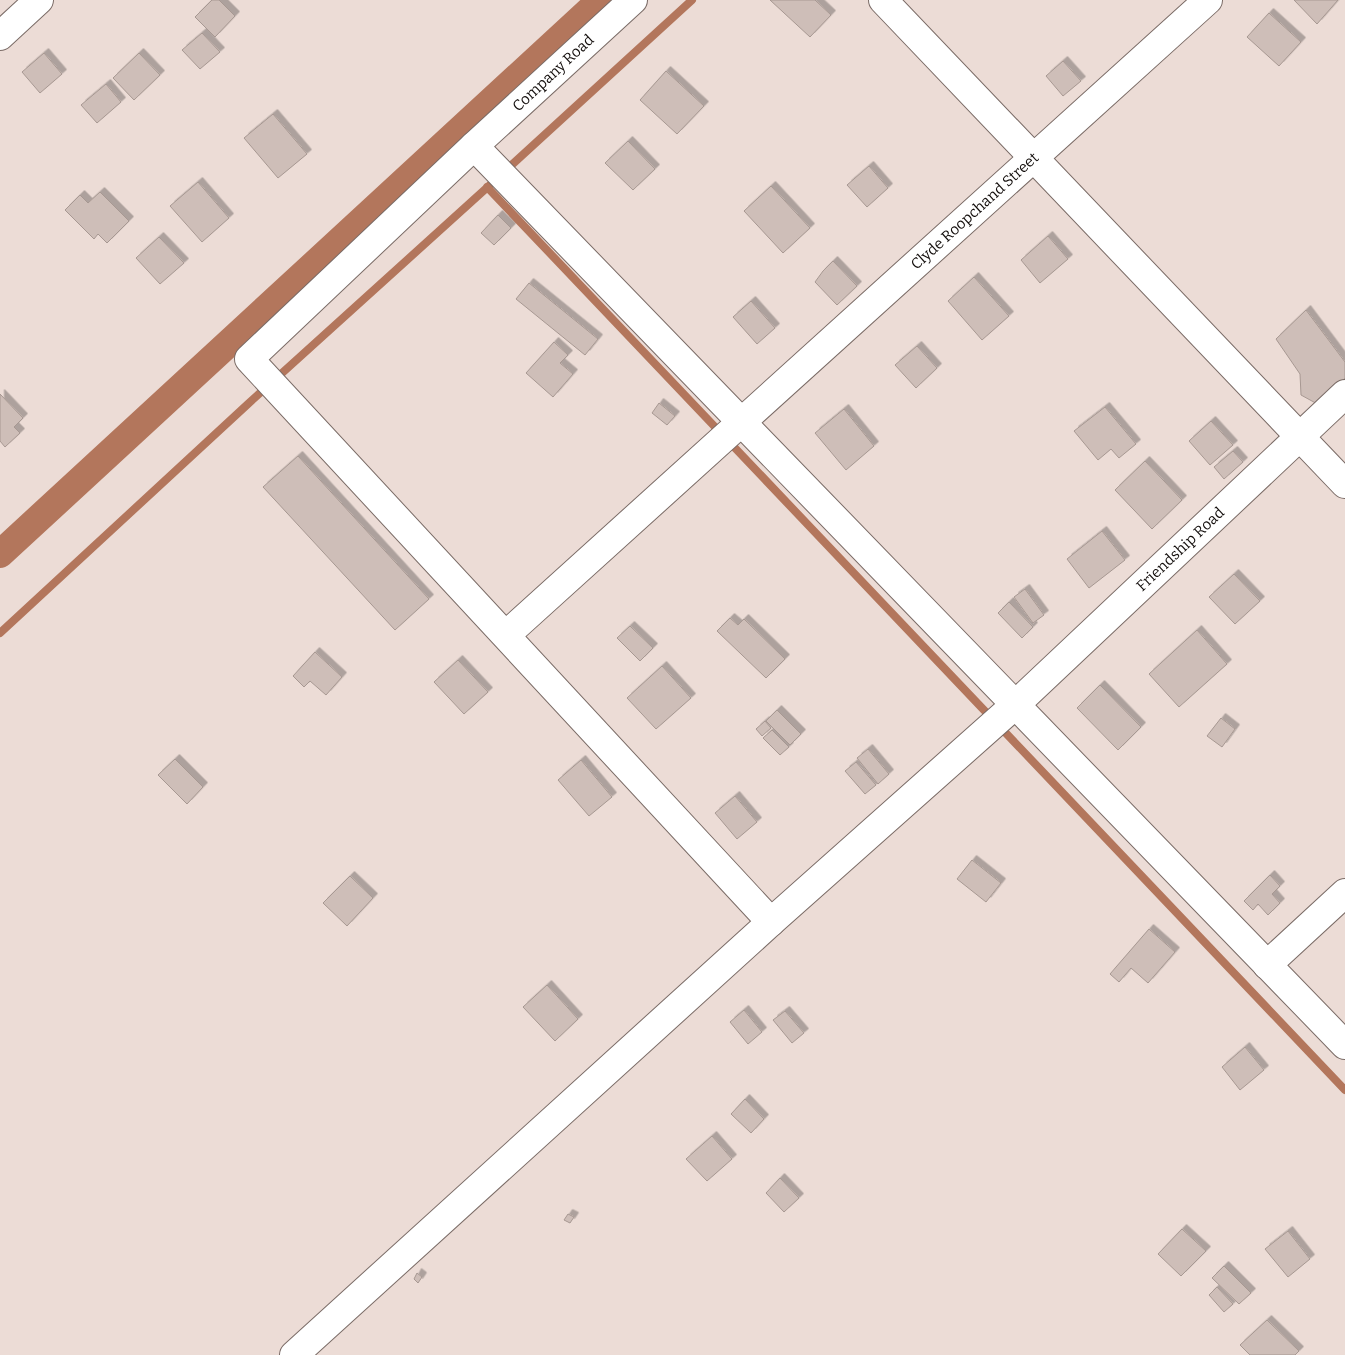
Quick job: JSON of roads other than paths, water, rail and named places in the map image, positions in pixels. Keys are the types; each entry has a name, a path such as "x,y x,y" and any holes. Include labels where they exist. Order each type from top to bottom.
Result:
{"street":[{"path":"0,36 39,0"},
{"name":"Company Road","path":"506,635 249,359 474,146 633,0"},
{"path":"883,0 1345,484"},
{"name":"Clyde Roopchand Street","path":"506,635 1208,0"},
{"path":"474,146 1345,1046"},
{"name":"Friendship Road","path":"294,1355 770,922 1015,705 1345,394"},
{"path":"506,635 770,922"},
{"path":"1267,965 1345,894"}],"waterway":[{"path":"0,554 601,0"},
{"path":"505,171 692,0"},
{"path":"0,633 249,403 491,184"},
{"path":"487,187 1345,1090"}]}
